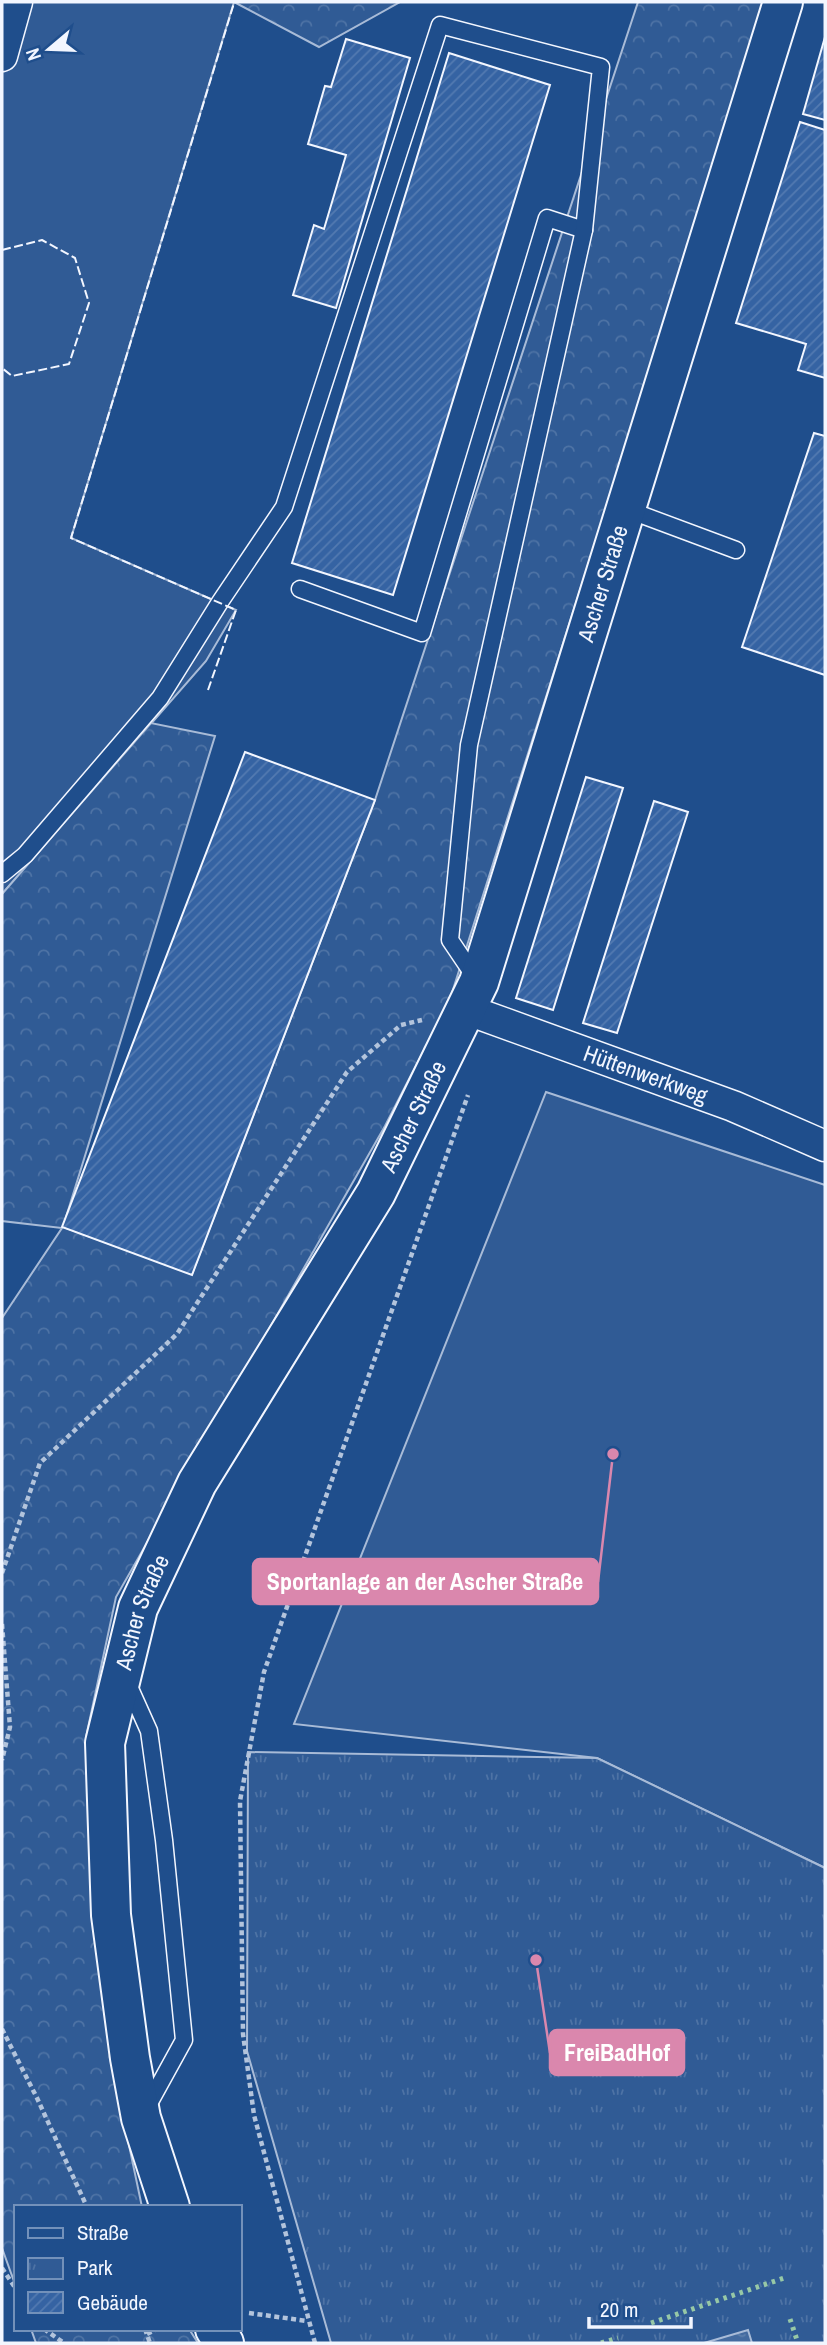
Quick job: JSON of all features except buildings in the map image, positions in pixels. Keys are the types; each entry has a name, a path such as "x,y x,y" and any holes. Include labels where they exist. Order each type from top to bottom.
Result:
{"street":[{"path":"2,56 17,2"},
{"name":"Ascher Straße","path":"169,2205 141,2118 130,2058 111,1915 105,1743 121,1669 138,1608 197,1483 376,1194 472,995 783,2"},
{"name":"Hüttenwerkweg","path":"472,995 825,1146"}],"lane":[{"path":"2,874 25,855 160,698 219,602 284,507 440,25 601,67 584,230 469,745 450,940 472,995"},
{"path":"300,589 422,633 547,218 584,230"},
{"path":"626,509 736,550"},
{"path":"121,1669 149,1731 164,1840 184,2040 141,2118"}],"path":[{"path":"2,1573 40,1463 177,1334 347,1072 401,1025 472,995"},
{"path":"314,2343 254,2115 243,2034 240,1801 264,1672 468,1093"},
{"path":"2,1624 10,1727 2,1760"},
{"path":"2,2029 86,2205"},
{"path":"2,2268 14,2286"},
{"path":"242,2312 307,2320"},
{"path":"47,2331 64,2343"},
{"path":"146,2332 150,2343"}],"green space":[{"path":"2,2 234,2 71,538 236,610 206,661 2,894"},
{"path":"234,2 400,2 319,47"},
{"path":"638,2 767,2 450,999 385,1126 116,1597 86,1737 95,1926 113,2069 142,2205 14,2205 14,2281 2,2248 2,1318 62,1228 2,1221 2,894 151,723 215,736 63,1227 192,1274 375,800"},
{"path":"546,1092 825,1185 825,1868 597,1758 294,1724"},
{"path":"248,1752 597,1758 825,1868 825,2343 331,2343 247,2051"},
{"path":"32,2331 190,2331 198,2343 36,2343"}],"water":[{"path":"748,2330 752,2343 704,2343"}],"hedge":[{"path":"651,2323 784,2278"},
{"path":"790,2319 798,2343"},
{"path":"601,2343 618,2338"}],"fence":[{"path":"208,690 236,610 71,538 234,3"},
{"path":"2,250 42,240 75,258 89,303 69,364 12,376 2,368"}],"place":[{"name":"Sportanlage an der Ascher Straße","path":"613,1454"},
{"name":"FreiBadHof","path":"536,1960"}]}
